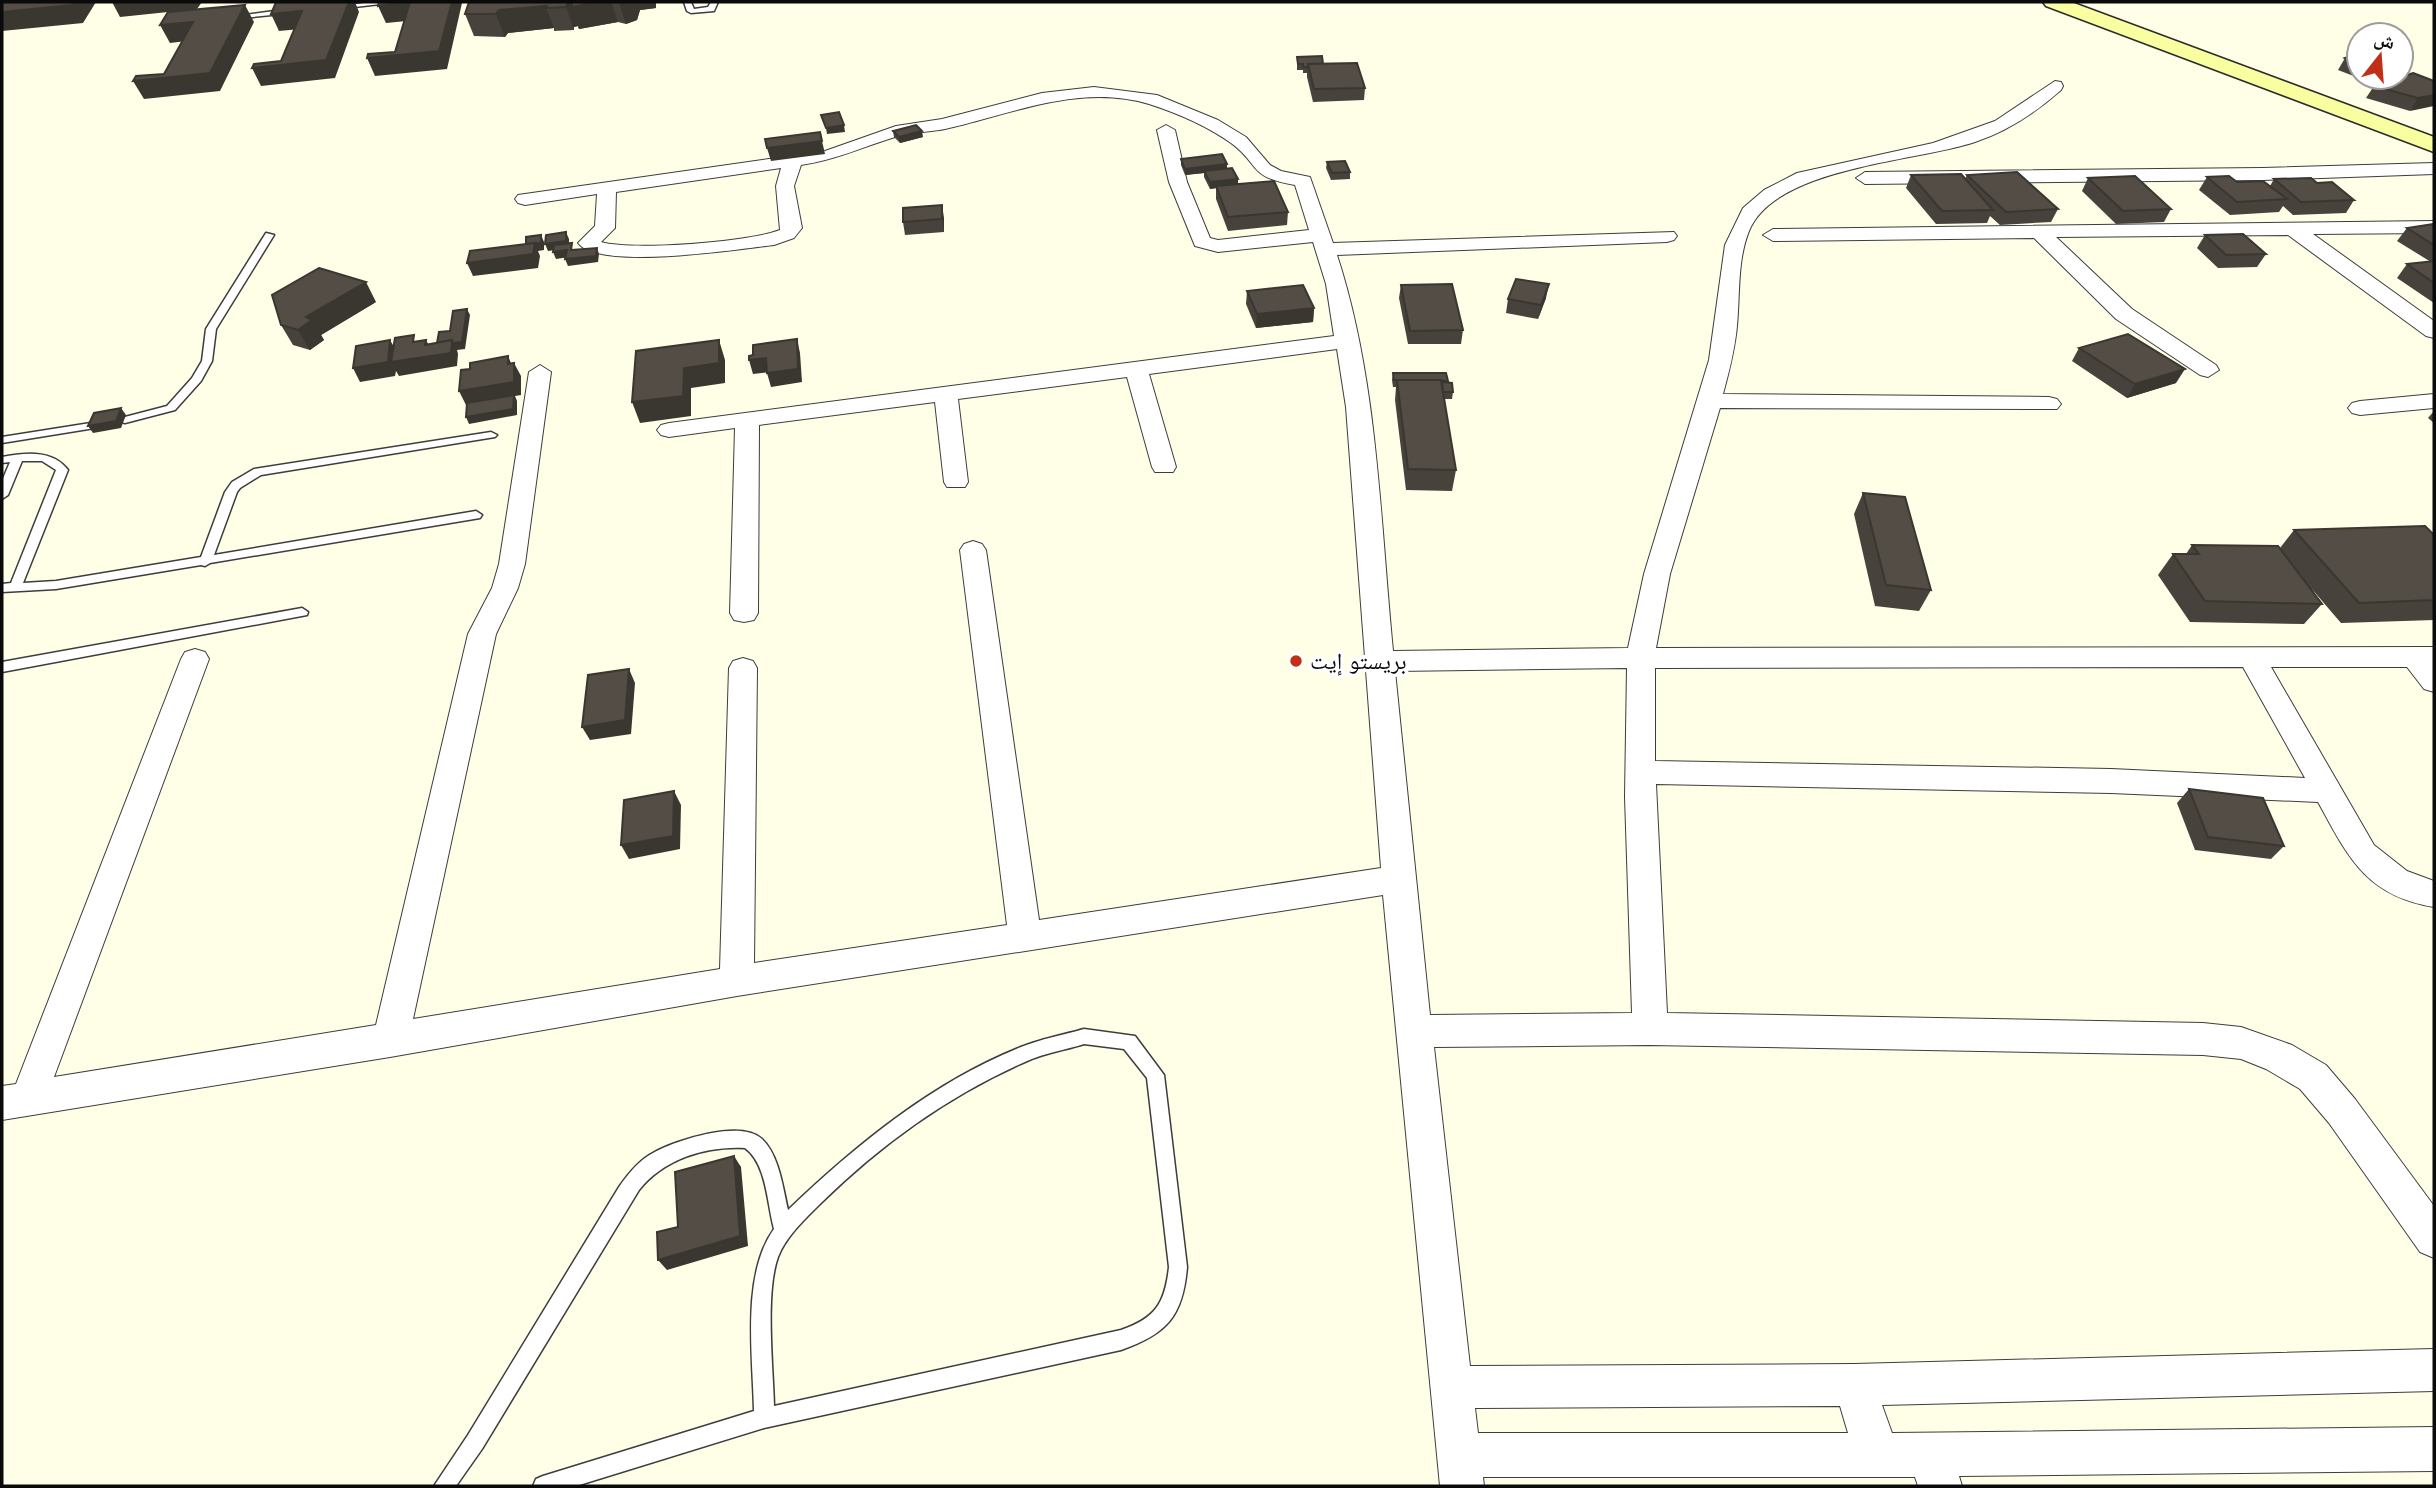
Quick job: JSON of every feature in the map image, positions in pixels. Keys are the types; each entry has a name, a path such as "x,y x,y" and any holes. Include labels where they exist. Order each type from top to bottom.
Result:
{"street":[{"path":"2053,2 2434,145"},
{"path":"1650,1029 1641,658 1644,628 1661,557 1710,401 1723,346 1737,239 1745,220 1760,202 1780,188 1804,177 1938,146 1998,126 2022,115 2055,86"},
{"path":"525,198 794,162 842,152 895,131 943,124 1042,98 1076,93 1125,94 1163,103 1212,124 1240,141 1263,169 1276,176 1303,181 1325,242 1348,341 1358,407 1382,662 1398,879 1461,1471 1877,1454 1935,1471 2434,1449"},
{"path":"1166,130 1178,182 1202,242 1218,246 1667,236"},
{"path":"607,187 605,228 588,243 599,249 637,252 774,239 787,234 792,228 784,192 787,174 794,162"},
{"path":"1865,178 2251,174 2434,168"},
{"path":"1773,235 2434,227"},
{"path":"2294,230 2434,331"},
{"path":"2040,233 2124,314 2208,370"},
{"path":"669,430 1348,341"},
{"path":"1136,369 1164,467"},
{"path":"390,1041 482,634 509,577 540,372"},
{"path":"946,394 956,482"},
{"path":"1710,401 2049,404"},
{"path":"2360,408 2434,401"},
{"path":"744,613 747,420"},
{"path":"973,550 1025,936"},
{"path":"1382,662 1641,658 2424,657 2434,682"},
{"path":"2252,658 2363,854 2377,869 2396,882 2434,894"},
{"path":"15,1101 195,659"},
{"path":"737,981 743,668"},
{"path":"1643,772 2124,781 2329,791"},
{"path":"15,1101 390,1041 737,981 1398,879"},
{"path":"1415,1031 1650,1029 2189,1039 2241,1043 2279,1057 2313,1077 2342,1111 2434,1238"},
{"path":"1453,1387 1854,1385 2434,1370"},
{"path":"1854,1385 1877,1454"}],"lane":[{"path":"327,8 341,4 394,2"},
{"path":"688,2 691,11 696,13 711,9 714,2"},
{"path":"223,17 301,10"},
{"path":"125,420 171,408 197,379 207,361 211,329 270,235"},
{"path":"2,440 97,425"},
{"path":"205,562 231,492 236,485 257,472 491,435"},
{"path":"2,460 17,458 52,461 59,465 63,477 9,588"},
{"path":"2,495 17,458"},
{"path":"9,588 205,562 476,515"},
{"path":"2,667 302,612"},
{"path":"543,1486 764,1418 1121,1340 1140,1334 1157,1324 1170,1309 1177,1290 1178,1267 1151,1059 1141,1047 1126,1039 1090,1036 1060,1041 1000,1063 918,1114 826,1184 783,1227 770,1251 765,1279 764,1418"},
{"path":"444,1486 475,1442 625,1193 645,1169 672,1153 726,1139 737,1138 754,1142 762,1152 783,1227"}],"building":[{"path":"2,2 75,2 72,5 2,12"},
{"path":"276,2 349,2 326,60 252,68 254,64 281,61 302,11 271,14"},
{"path":"379,2 410,2 378,6"},
{"path":"410,2 452,2 439,51 367,58 368,54 395,52"},
{"path":"469,2 598,2 572,7 572,3 566,7 499,10 496,14 465,14"},
{"path":"245,5 210,73 133,81 136,76 164,74 193,22 160,25 168,12"},
{"path":"1322,56 1323,64 1308,64 1308,67 1303,67 1303,64 1298,64 1297,57"},
{"path":"1357,63 1365,88 1314,89 1308,64"},
{"path":"2415,74 2434,81 2434,95 2418,98 2392,91 2415,91"},
{"path":"839,112 844,125 826,128 821,115"},
{"path":"916,125 922,131 899,137 893,131"},
{"path":"820,132 822,141 767,148 765,139"},
{"path":"1222,154 1227,164 1185,169 1181,159"},
{"path":"1345,161 1350,172 1332,173 1327,162"},
{"path":"1232,168 1238,179 1210,182 1204,171"},
{"path":"2017,172 2058,209 2006,212 1967,175"},
{"path":"1961,174 1993,210 1942,211 1911,175"},
{"path":"2135,176 2171,209 2123,211 2088,178"},
{"path":"2229,176 2237,182 2263,181 2287,199 2237,202 2207,177"},
{"path":"2311,178 2317,183 2332,182 2354,200 2301,202 2274,179"},
{"path":"1274,181 1288,212 1228,217 1216,186"},
{"path":"942,205 942,219 903,222 903,208"},
{"path":"2434,224 2434,245 2407,228"},
{"path":"566,232 566,241 545,244 546,235"},
{"path":"2243,234 2266,254 2226,255 2205,235"},
{"path":"541,235 541,243 526,244 526,237"},
{"path":"535,243 533,254 467,263 470,251"},
{"path":"572,243 571,250 597,248 596,256 565,259 567,250 553,252 554,245"},
{"path":"2434,261 2434,283 2407,264"},
{"path":"319,268 366,282 306,317 312,320 298,330 281,325 272,295"},
{"path":"1516,279 1549,284 1541,305 1508,299"},
{"path":"1452,284 1463,330 1410,331 1401,285"},
{"path":"1303,285 1314,308 1257,314 1247,291"},
{"path":"467,309 462,342 453,343 452,340 437,343 439,332 450,331 453,311"},
{"path":"2128,334 2185,369 2135,384 2079,348"},
{"path":"414,335 413,342 426,340 425,345 452,340 451,353 391,362 395,338"},
{"path":"797,339 798,369 767,373 766,358 749,360 749,356 753,355 753,345"},
{"path":"390,340 388,362 353,368 356,346"},
{"path":"719,340 719,363 684,368 683,396 632,402 636,351"},
{"path":"508,356 508,364 514,363 514,382 459,391 461,370 470,369 470,363"},
{"path":"1393,373 1446,373 1448,381 1394,380"},
{"path":"1397,380 1441,380 1456,470 1408,469"},
{"path":"1442,382 1452,383 1453,392 1443,392"},
{"path":"514,395 513,409 466,417 467,403"},
{"path":"121,408 116,421 88,426 94,413"},
{"path":"1863,493 1905,497 1931,590 1886,585"},
{"path":"2425,526 2434,535 2434,600 2359,603 2294,530"},
{"path":"2192,545 2278,546 2322,604 2205,601 2173,554 2199,554"},
{"path":"629,669 625,720 582,727 588,675"},
{"path":"2189,789 2263,798 2284,846 2208,837"},
{"path":"674,791 673,836 621,845 624,800"},
{"path":"734,1156 740,1236 658,1260 657,1232 678,1227 675,1172"}],"place":[{"name":"بريستو إيت","path":"1296,661"}]}
